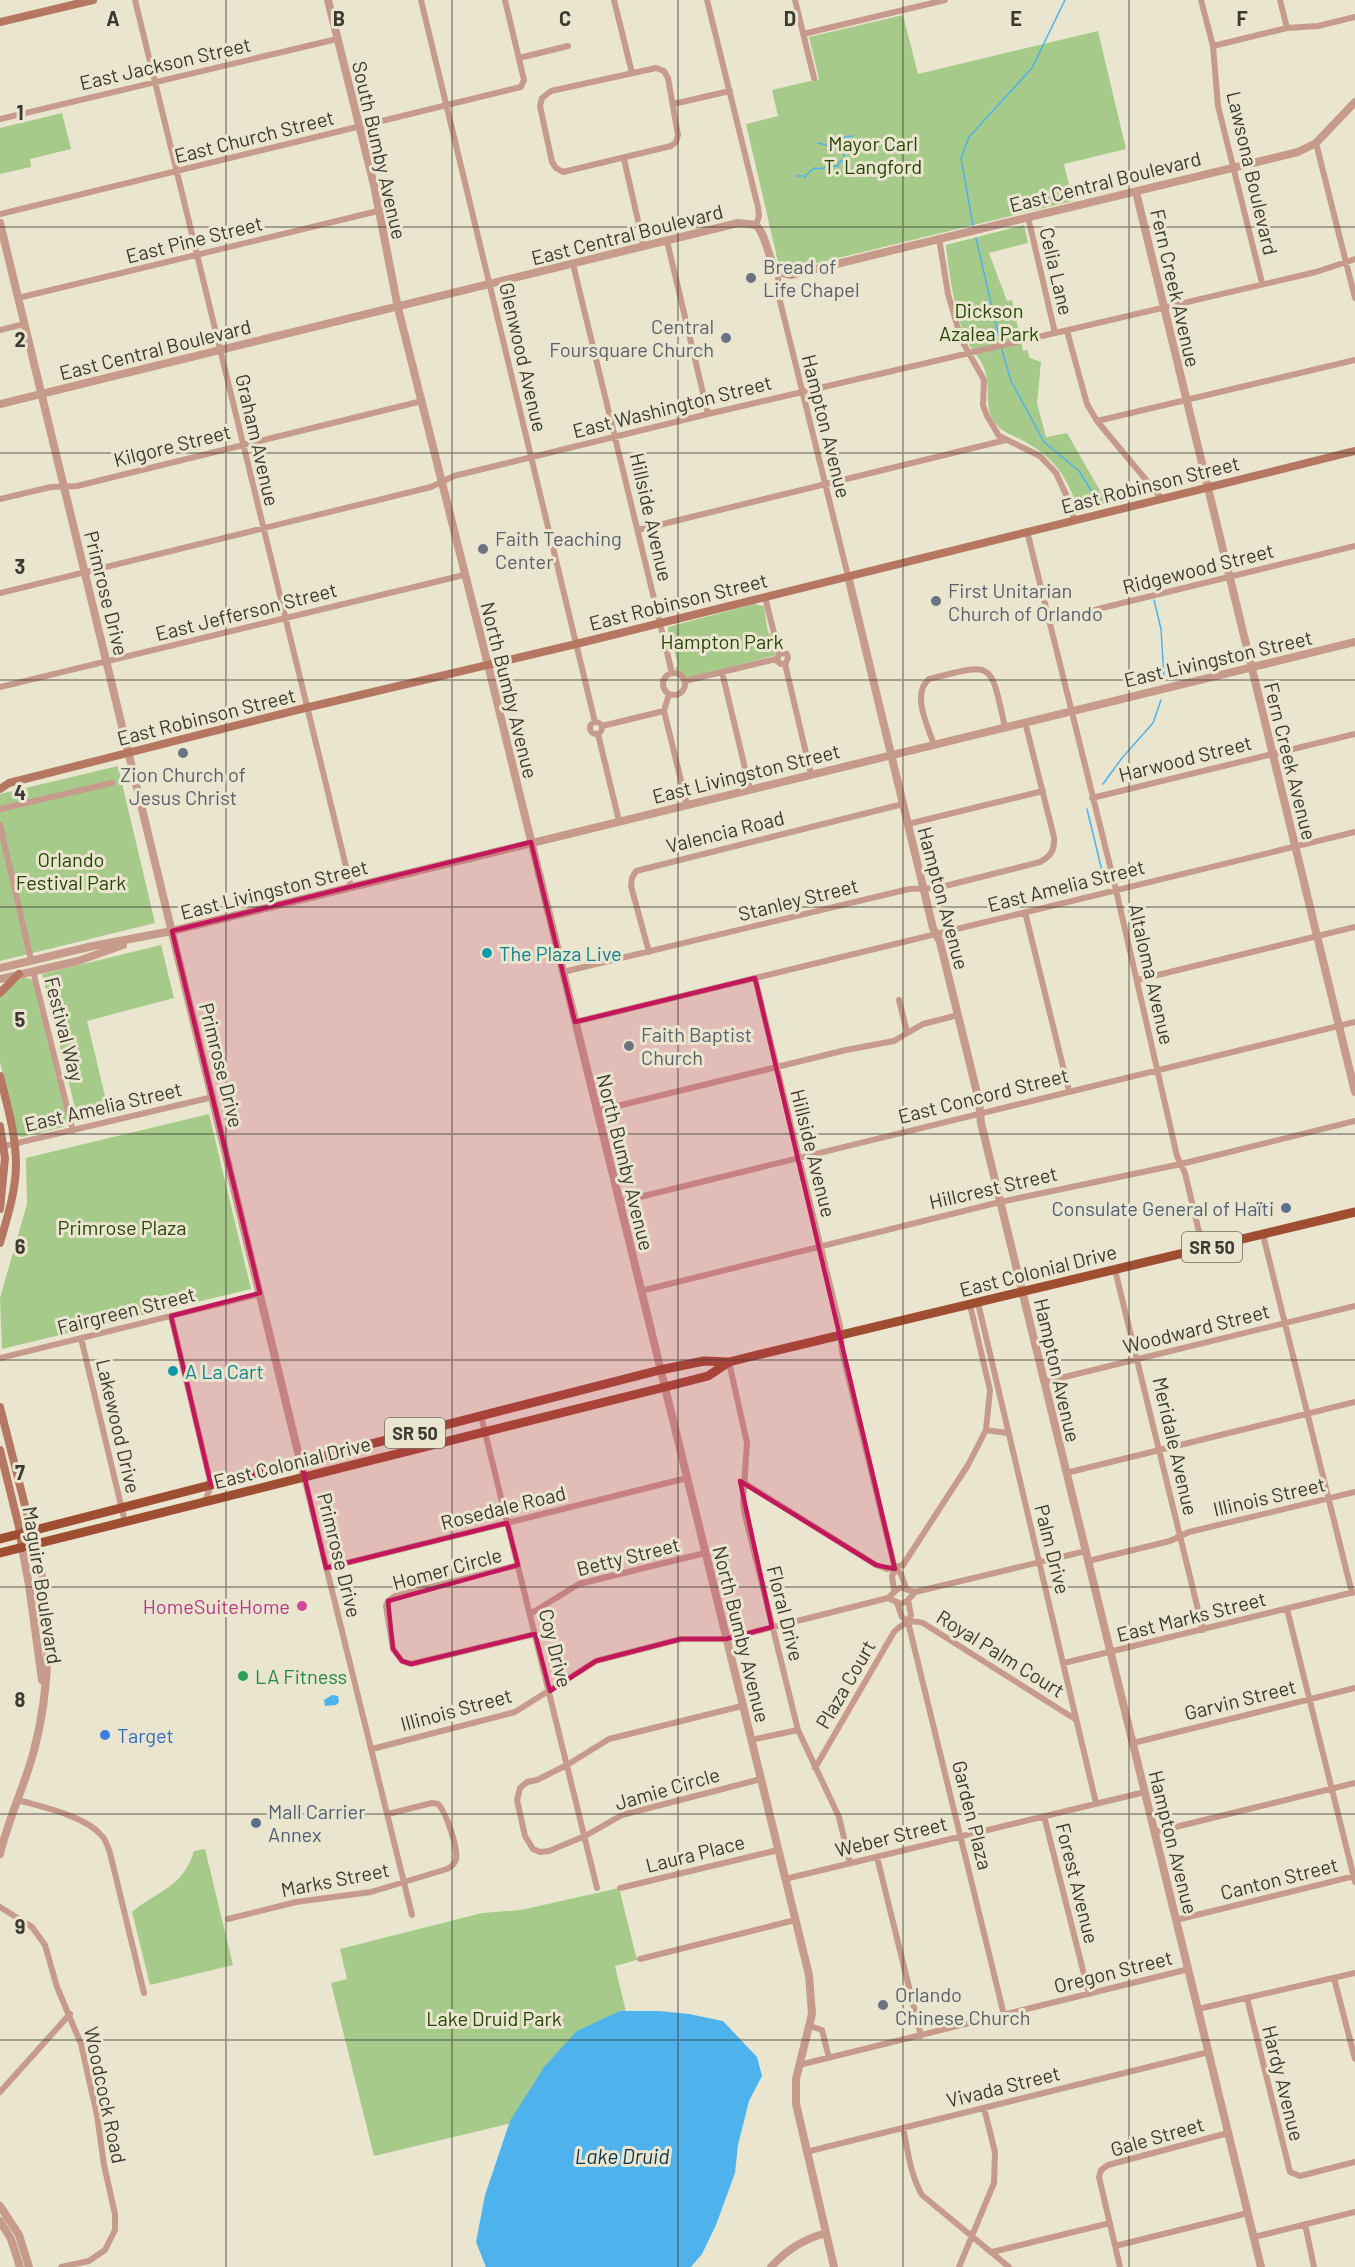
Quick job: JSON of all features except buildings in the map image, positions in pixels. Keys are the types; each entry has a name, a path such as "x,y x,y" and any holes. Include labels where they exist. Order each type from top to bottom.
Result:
{"highway":[{"name":"East Colonial Drive","path":"0,1539 660,1371 704,1361 729,1362 1355,1212"},
{"name":"East Colonial Drive","path":"0,1554 708,1376 729,1362"}],"main road":[{"path":"0,22 93,0"},
{"name":"East Robinson Street","path":"0,789 5,783 1355,451"},
{"path":"0,993 10,981 20,974"},
{"path":"0,1076 15,1144 16,1166 11,1206 0,1243"},
{"path":"0,1126 5,1170 0,1209"},
{"name":"Maguire Boulevard","path":"0,1407 34,1545"},
{"name":"Maguire Boulevard","path":"0,1450 22,1548"}],"street":[{"name":"Graham Avenue","path":"135,0 351,887"},
{"name":"South Bumby Avenue","path":"328,0 374,185 398,308"},
{"name":"Glenwood Avenue","path":"421,0 595,722"},
{"path":"506,0 519,58 568,46"},
{"path":"614,0 632,73"},
{"path":"708,0 758,207 759,216 756,225 766,239 771,260 779,271"},
{"path":"795,0 814,78"},
{"path":"803,34 945,0"},
{"name":"Lawsona Boulevard","path":"1201,0 1213,46 1218,106 1262,283"},
{"path":"1280,0 1287,28"},
{"path":"1213,46 1287,28 1318,26 1355,17"},
{"name":"East Jackson Street","path":"0,119 337,39"},
{"name":"East Church Street","path":"0,214 521,87 524,80 519,58"},
{"path":"656,68 664,70 668,78 673,105 678,135 676,141 671,146 624,159 563,172 556,168 552,162 540,106 542,98 551,91 632,73 656,68"},
{"path":"673,105 730,92"},
{"name":"East Central Boulevard","path":"779,271 791,275 1298,152 1316,143 1355,102"},
{"path":"1316,143 1355,298"},
{"path":"624,159 644,247"},
{"name":"Fern Creek Avenue","path":"1136,192 1355,1092"},
{"name":"East Pine Street","path":"18,298 378,211"},
{"name":"Celia Lane","path":"1028,217 1055,333"},
{"name":"Primrose Drive","path":"0,223 3,249 18,298 412,1915"},
{"name":"East Central Boulevard","path":"0,404 738,223 756,225"},
{"path":"939,238 948,294 961,339 984,380 984,405 992,428 1006,440 1028,448 1040,456 1056,473 1069,501 1074,520"},
{"path":"667,241 708,414"},
{"name":"East Washington Street","path":"0,593 431,487 454,476 531,457 802,391 1316,272 1355,259"},
{"name":"Hillside Avenue","path":"573,264 672,673"},
{"name":"Hampton Avenue","path":"779,271 777,290 903,804 958,1015 1000,1202 1262,2267"},
{"name":"North Bumby Avenue","path":"398,308 488,665 812,1993 810,2026 796,2079 796,2104 834,2267"},
{"path":"0,330 24,324"},
{"name":"Celia Lane","path":"1067,331 1087,404 1097,421 1162,499"},
{"path":"1097,421 1355,360"},
{"name":"Kilgore Street","path":"0,499 51,487 77,486 422,401"},
{"path":"638,530 1006,440"},
{"name":"Altaloma Avenue","path":"1027,531 1116,890 1177,1156 1203,1249"},
{"name":"Ridgewood Street","path":"1049,621 1355,546"},
{"name":"East Jefferson Street","path":"0,687 464,575"},
{"path":"765,597 778,663 785,664"},
{"name":"East Livingston Street","path":"0,968 172,931 1355,642"},
{"path":"685,681 777,656 783,652 788,656 785,664 811,774"},
{"path":"934,745 921,699 921,690 929,678 974,668 990,673 995,682 1005,727"},
{"path":"722,672 750,789"},
{"path":"680,674 685,681 684,689 680,693 669,694 664,689 663,682 667,675 680,674"},
{"path":"669,694 664,711 687,805"},
{"path":"602,726 664,711"},
{"path":"598,734 594,734 590,726 598,722 602,726"},
{"path":"908,824 1043,791 1025,722"},
{"path":"598,734 602,726"},
{"path":"598,734 619,821"},
{"name":"Harwood Street","path":"1092,798 1355,734"},
{"path":"0,809 112,783"},
{"name":"Stanley Street","path":"563,972 909,889 937,888 1040,862 1050,856 1054,845 1043,791"},
{"name":"Valencia Road","path":"649,952 631,886 636,871 903,804"},
{"name":"Festival Way","path":"0,825 31,960"},
{"name":"East Amelia Street","path":"575,1022 1355,832"},
{"path":"1025,912 1070,1091"},
{"path":"1137,980 1355,927"},
{"name":"East Livingston Street","path":"20,974 78,961 144,937"},
{"name":"Festival Way","path":"33,971 73,1131"},
{"path":"0,979 20,974"},
{"name":"Hillside Avenue","path":"755,978 841,1335"},
{"path":"899,1000 907,1032"},
{"path":"597,1111 846,1050 894,1041 923,1024 958,1015"},
{"name":"East Concord Street","path":"619,1202 1355,1022"},
{"name":"East Amelia Street","path":"2,1147 213,1097"},
{"name":"Hillcrest Street","path":"641,1291 1000,1202 1181,1164 1355,1121"},
{"path":"1263,1234 1354,1592"},
{"name":"Meridale Avenue","path":"1115,1270 1203,1630"},
{"name":"Fairgreen Street","path":"0,1358 260,1294"},
{"path":"746,1484 876,1565 895,1569 903,1565 968,1465 986,1430 990,1390 974,1304"},
{"name":"Palm Drive","path":"974,1304 1064,1663 1096,1803"},
{"name":"Woodward Street","path":"1044,1382 1355,1306"},
{"path":"171,1316 211,1485 205,1502"},
{"path":"841,1335 842,1351 895,1569 901,1574 909,1594 905,1604 893,1597"},
{"name":"Lakewood Drive","path":"81,1338 125,1522"},
{"name":"Floral Drive","path":"729,1362 744,1420 747,1443 743,1502 745,1515 772,1627 798,1730 839,1816 850,1863"},
{"path":"1066,1473 1355,1402"},
{"name":"Coy Drive","path":"481,1416 597,1888"},
{"path":"986,1430 1007,1432"},
{"name":"Rosedale Road","path":"326,1568 687,1478"},
{"name":"Illinois Street","path":"1088,1561 1170,1541 1189,1532 1355,1492"},
{"name":"Maguire Boulevard","path":"0,1854 33,1752 44,1690 47,1659 45,1607 42,1575 34,1545"},
{"name":"Maguire Boulevard","path":"22,1548 44,1690"},
{"path":"893,1597 898,1587 909,1594 1086,1551"},
{"name":"Betty Street","path":"530,1614 579,1584 705,1554"},
{"name":"Homer Circle","path":"518,1565 395,1596 388,1601 386,1606 393,1649 402,1661 411,1664 535,1634"},
{"path":"893,1597 892,1576 895,1569"},
{"name":"East Marks Street","path":"1064,1663 1354,1592"},
{"name":"Garden Plaza","path":"908,1622 911,1615 909,1594"},
{"name":"Illinois Street","path":"372,1749 515,1712 596,1661 681,1640 726,1639 893,1597"},
{"name":"Garden Plaza","path":"893,1597 902,1617 908,1622 1004,2015"},
{"path":"1287,1609 1354,1878"},
{"name":"Royal Palm Court","path":"908,1622 923,1623 1075,1719"},
{"name":"Plaza Court","path":"815,1768 894,1632 908,1622"},
{"name":"Garvin Street","path":"1133,1743 1355,1688"},
{"path":"567,1764 609,1738 742,1706"},
{"path":"751,1740 798,1730"},
{"name":"Jamie Circle","path":"567,1764 537,1780 527,1782 520,1788 517,1800 525,1836 533,1849 540,1852 549,1851 585,1836 630,1812 761,1779"},
{"path":"1155,1832 1355,1783"},
{"name":"Weber Street","path":"785,1879 1145,1792"},
{"path":"18,1800 76,1819 92,1827 103,1837 110,1853 144,1992"},
{"name":"Marks Street","path":"228,1918 296,1902 371,1892 453,1866 456,1855 446,1815 438,1804 432,1803 388,1814"},
{"name":"Forest Avenue","path":"1044,1816 1089,1994"},
{"name":"Laura Place","path":"620,1888 778,1850"},
{"path":"877,1857 921,2036"},
{"name":"Canton Street","path":"1176,1920 1354,1878"},
{"name":"Woodcock Road","path":"0,1907 32,1927 42,1939 57,1987 79,2038 115,2214 115,2230 109,2244 102,2252 88,2261 61,2267"},
{"path":"640,1959 795,1920"},
{"name":"Oregon Street","path":"800,2065 1189,1969"},
{"path":"1198,2009 1355,1972"},
{"path":"1334,1978 1355,2059"},
{"name":"Hardy Avenue","path":"1246,1998 1288,2169 1292,2175 1300,2176 1355,2162"},
{"path":"0,2092 70,2014"},
{"path":"810,2026 822,2030 829,2058"},
{"name":"Vivada Street","path":"806,2152 1209,2052"},
{"path":"959,2267 994,2183 995,2152 984,2108"},
{"path":"903,2128 911,2170 922,2195 1009,2267"},
{"name":"Gale Street","path":"1110,2223 1099,2177 1101,2170 1108,2165 1228,2133"},
{"path":"0,2206 21,2239 29,2267"},
{"path":"1254,2237 1355,2212"},
{"path":"1115,2246 1248,2213"},
{"path":"0,2221 11,2239 20,2267"},
{"path":"992,2252 1110,2223 1120,2267"},
{"path":"1305,2224 1314,2267"},
{"path":"771,2267 799,2244 826,2233"}],"highlighted area":[{"path":"531,842 575,1022 755,978 895,1569 876,1565 740,1481 772,1627 726,1639 681,1639 596,1661 550,1691 535,1634 411,1664 402,1661 393,1649 388,1601 518,1565 507,1523 326,1568 301,1462 211,1485 171,1316 260,1293 172,931"}],"green space":[{"name":"Mayor Carl T. Langford","path":"903,15 918,74 1098,31 1126,149 1064,164 1073,201 797,268 784,267 778,262 746,124 778,116 772,90 819,79 809,37"},
{"path":"62,113 71,149 30,159 31,167 0,174 0,128"},
{"name":"Dickson Azalea Park","path":"1024,225 1028,243 989,253 1007,301 1012,300 1023,351 1027,350 1030,358 1041,362 1037,403 1046,437 1067,433 1107,503 1079,510 1070,489 1053,463 1037,449 1002,430 992,418 988,405 985,371 964,335 952,290 946,245"},
{"name":"Hampton Park","path":"754,604 764,606 768,632 771,635 776,655 690,678 679,674 675,668 678,666 668,627"},
{"name":"Orlando Festival Park","path":"118,766 155,923 0,961 0,794"},
{"path":"161,945 174,998 87,1021 109,1113 78,1120 42,974"},
{"path":"23,977 31,979 34,983 68,1122 64,1127 22,1137 18,1136 16,1131 0,1062 0,998"},
{"name":"Primrose Plaza","path":"209,1114 251,1289 2,1349 0,1298 27,1204 26,1158"},
{"path":"205,1849 233,1965 150,1985 132,1912 176,1881 189,1864 194,1851"},
{"name":"Lake Druid Park","path":"619,1888 637,1960 615,1966 645,2091 374,2156 331,1983 347,1979 340,1949 482,1913 521,1910"}],"water":[{"path":"332,1695 338,1696 339,1702 336,1705 325,1706 324,1700"},
{"name":"Lake Druid","path":"620,2011 659,2011 723,2021 757,2057 762,2076 749,2101 738,2145 735,2173 716,2225 702,2254 691,2267 486,2267 476,2242 485,2195 510,2121 544,2067 577,2031"}],"waterway":[{"path":"973,226 961,158 969,137 1032,68 1065,0"},
{"path":"805,178 814,168 838,166 839,162 844,160 844,137 852,136"},
{"path":"818,143 842,149"},
{"path":"797,176 804,176"},
{"path":"976,238 1000,342"},
{"path":"1001,347 1011,381 1044,442 1079,471 1099,503"},
{"path":"1154,600 1161,629 1164,678"},
{"path":"1103,784 1153,723 1161,700"},
{"path":"1087,809 1105,883"}],"place":[{"name":"Bread of Life Chapel","path":"751,278"},
{"name":"Central Foursquare Church","path":"726,338"},
{"name":"Faith Teaching Center","path":"483,549"},
{"name":"First Unitarian Church of Orlando","path":"936,601"},
{"name":"Zion Church of Jesus Christ","path":"183,753"},
{"name":"The Plaza Live","path":"487,953"},
{"name":"Faith Baptist Church","path":"629,1046"},
{"name":"Consulate General of Haïti","path":"1286,1208"},
{"name":"A La Cart","path":"173,1371"},
{"name":"HomeSuiteHome","path":"302,1606"},
{"name":"LA Fitness","path":"243,1676"},
{"name":"Target","path":"105,1735"},
{"name":"Mall Carrier Annex","path":"256,1823"},
{"name":"Orlando Chinese Church","path":"883,2005"}]}
